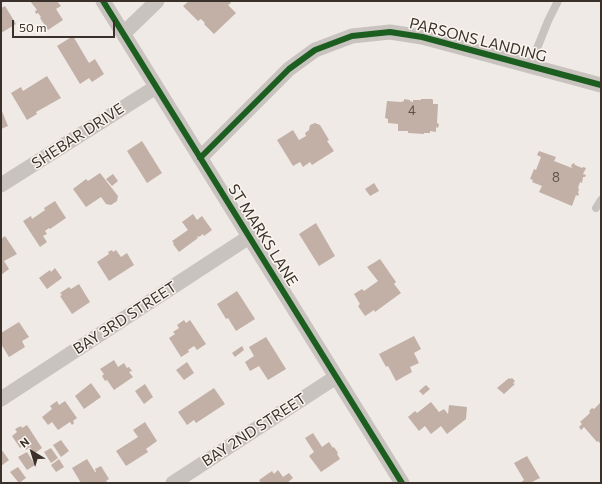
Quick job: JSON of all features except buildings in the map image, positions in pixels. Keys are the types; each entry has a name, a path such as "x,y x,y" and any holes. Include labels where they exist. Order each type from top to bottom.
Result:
{"street":[{"name":"ST MARKS LANE","path":"103,1 402,483"},
{"path":"124,33 157,1"},
{"name":"PARSONS LANDING","path":"200,158 289,69 315,50 352,36 390,32 422,37 601,85"},
{"name":"SHEBAR DRIVE","path":"1,185 156,87"},
{"name":"BAY 3RD STREET","path":"1,400 249,237"},
{"name":"BAY 2ND STREET","path":"173,483 336,377"}],"lane":[{"path":"530,66 548,21 558,1"},
{"path":"596,208 601,200"}],"cycle path":[{"path":"103,1 402,483"},
{"path":"200,158 289,69 315,50 352,36 390,32 422,37 601,85"}]}
